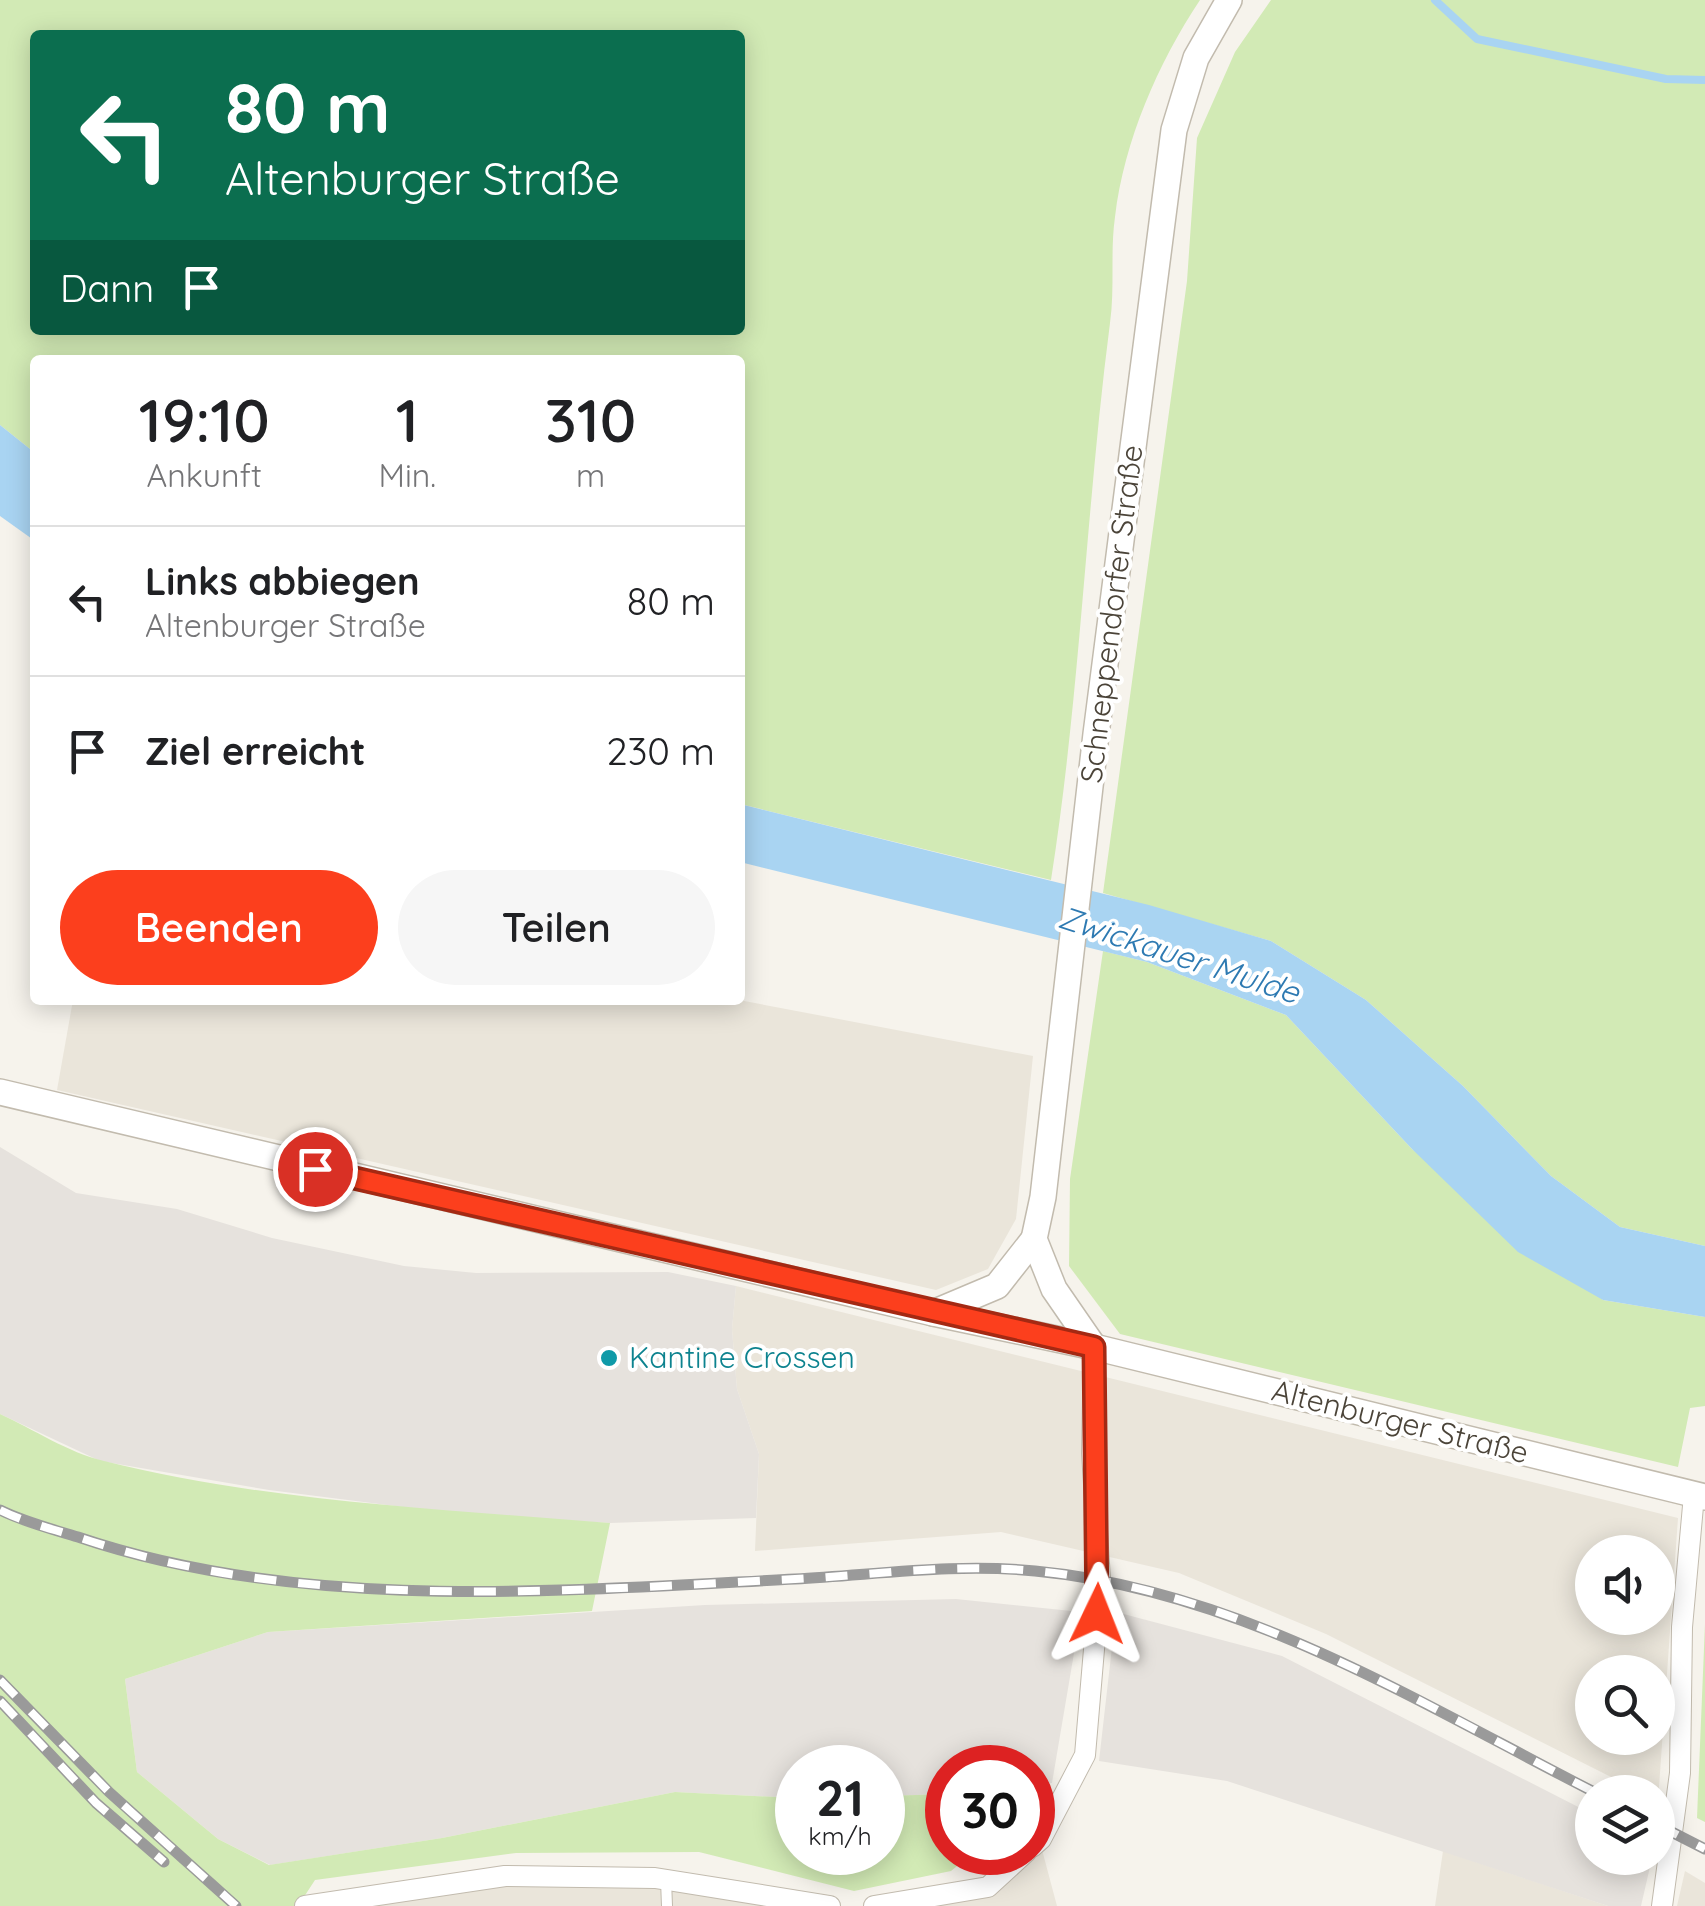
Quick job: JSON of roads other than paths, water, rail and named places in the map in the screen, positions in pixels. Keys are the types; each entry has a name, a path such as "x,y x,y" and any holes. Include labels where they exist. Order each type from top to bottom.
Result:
{"street":[{"name":"Schneppendorfer Straße","path":"933,1314 997,1286 1034,1239 1043,1197 1096,734 1174,130 1196,58 1230,0"},
{"name":"Altenburger Straße","path":"0,1092 933,1314 1094,1347 1700,1496"},
{"path":"1034,1239 1054,1289 1094,1347 1092,1452 1100,1579 1085,1755 1055,1814"},
{"path":"1662,1906 1680,1773 1682,1627 1700,1496"},
{"path":"874,1906 988,1887 1001,1875"},
{"path":"305,1906 505,1876 666,1880 713,1897 830,1906"}],"lane":[{"path":"666,1880 666,1906"}],"water":[{"path":"0,425 30,449 30,537 0,516"},
{"name":"Zwickauer Mulde","path":"745,805 1149,905 1271,941 1366,1000 1463,1086 1551,1176 1620,1227 1705,1246 1705,1317 1603,1300 1518,1252 1412,1149 1286,1015 1147,962 745,863"}],"waterway":[{"path":"1435,0 1477,39 1666,79 1705,80"}],"railway":[{"path":"0,1510 38,1525 164,1561 252,1577 342,1587 525,1591 975,1568 1035,1571 1110,1582 1255,1625 1393,1687 1575,1782"},
{"path":"0,1680 109,1792 236,1906"},
{"path":"0,1701 96,1803 164,1862"},
{"path":"1675,1834 1705,1849"}],"place":[{"name":"Kantine Crossen","path":"609,1358"}]}
